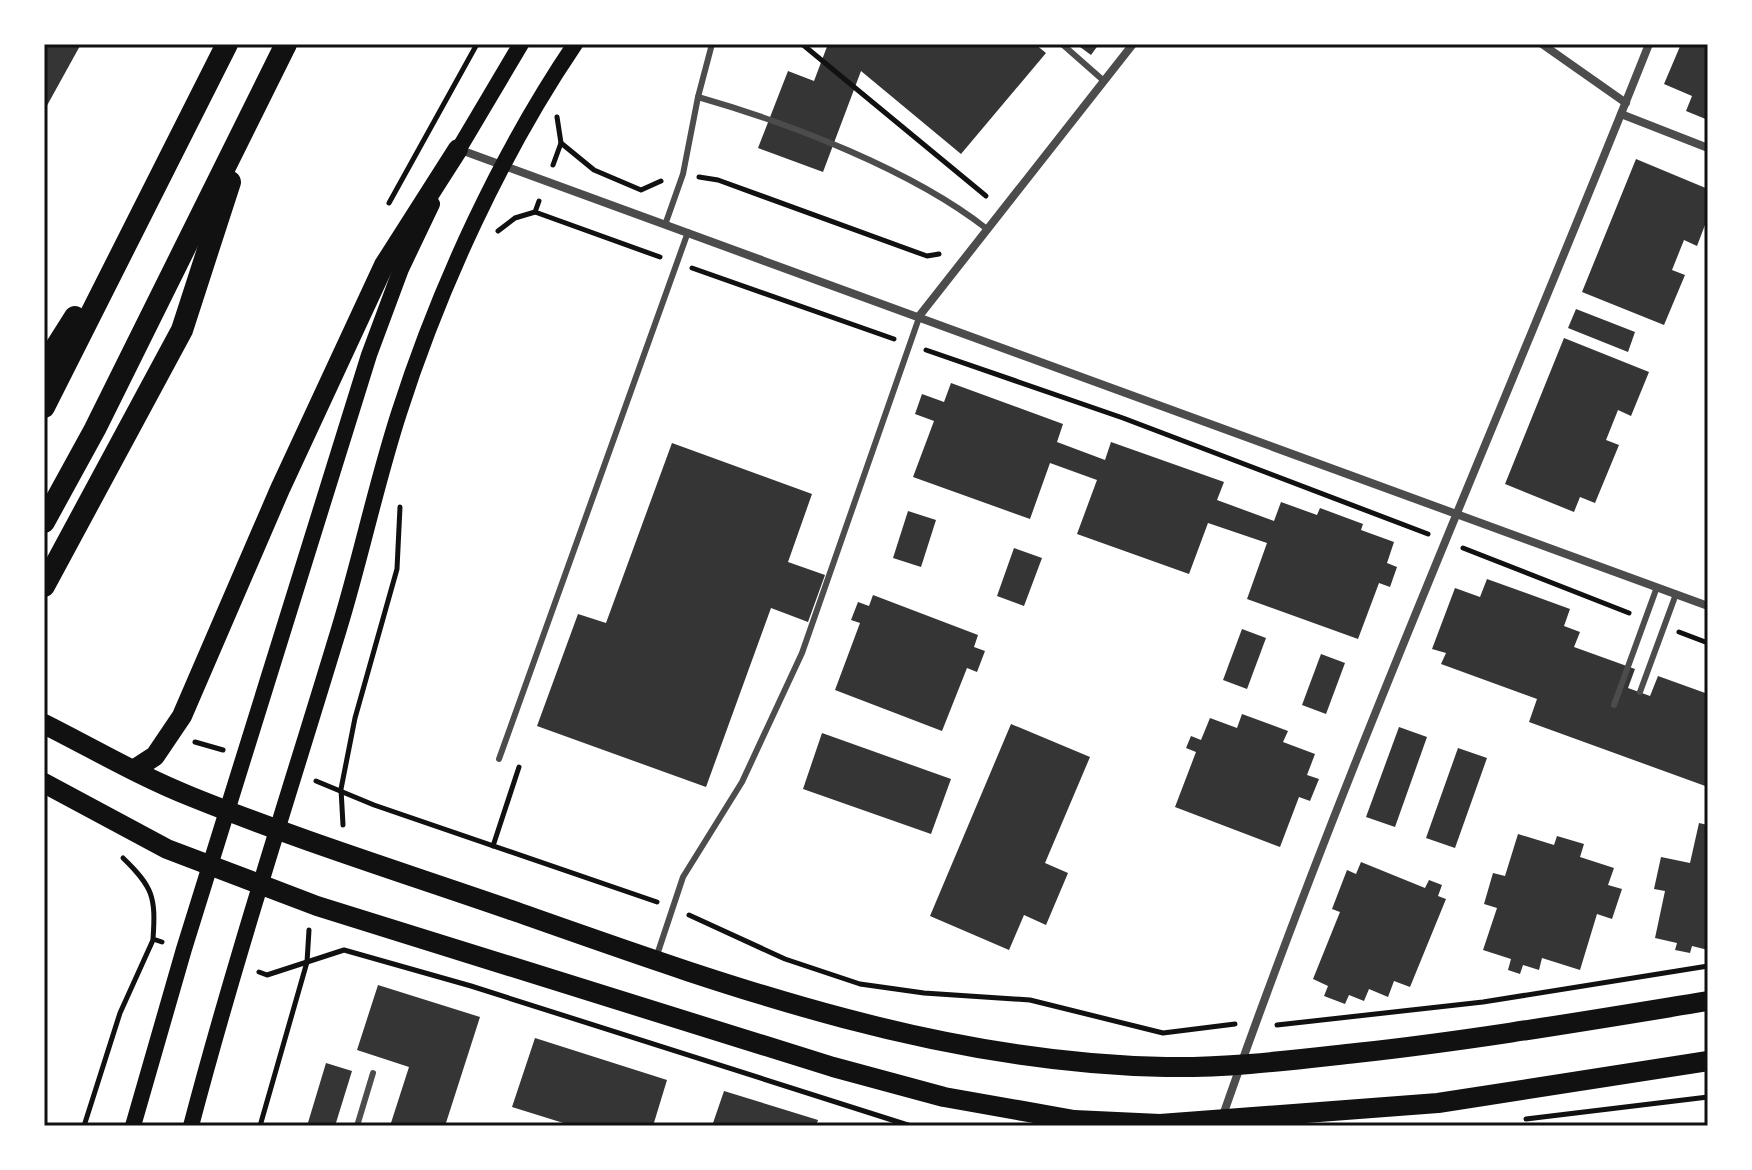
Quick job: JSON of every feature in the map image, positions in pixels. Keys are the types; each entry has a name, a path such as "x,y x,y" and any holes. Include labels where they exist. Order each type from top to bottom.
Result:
{"highway":[{"path":"44,407 227,44"},
{"path":"44,522 95,429 286,44"},
{"path":"44,586 182,330 253,112"},
{"path":"44,366 140,215"}],"main road":[{"path":"135,769 155,756 182,716 280,489 384,265 521,44"},
{"path":"191,1126 260,884 353,584 399,413 463,248 503,165 547,86 575,44"},
{"path":"133,1126 210,866 369,355 401,269 458,149"},
{"path":"51,727 228,810 335,849 655,961 850,1023 949,1043 1162,1067 1240,1066 1439,1044 1708,1001"},
{"path":"44,783 167,849 317,906 833,1067 944,1097 1074,1120 1220,1123 1438,1103 1708,1061"}],"street":[{"path":"920,315 1133,44"},
{"path":"1542,44 1626,103"},
{"path":"1220,1123 1255,1024 1455,512 1649,44"},
{"path":"1621,114 1708,148"},
{"path":"458,149 920,315 1708,606"}],"lane":[{"path":"665,225 683,174 712,44"},
{"path":"1062,44 1104,81"},
{"path":"698,97 745,110 879,165 971,216 987,229"},
{"path":"499,759 688,232"},
{"path":"655,961 683,877 742,782 802,653 920,315"},
{"path":"1614,705 1657,587"},
{"path":"1640,692 1676,594"},
{"path":"357,1126 373,1073"}],"path":[{"path":"802,44 986,196"},
{"path":"535,212 561,143 557,117 562,102"},
{"path":"561,143 594,170 641,190 671,173 718,180 927,256 938,255 946,249 995,184"},
{"path":"493,235 515,218 535,212 1123,418 1645,619"},
{"path":"335,849 344,822 341,789 355,718 397,569 401,495"},
{"path":"1664,626 1708,643"},
{"path":"493,846 520,766"},
{"path":"341,789 374,805 673,907 785,959 860,984 924,993 1030,1000 1163,1033 1225,1024 1290,1025 1483,1002 1708,966"},
{"path":"260,1126 307,962 307,936 317,906"},
{"path":"84,1126 120,1013 153,939"},
{"path":"307,962 323,954 344,950 471,986 911,1126"},
{"path":"1520,1120 1708,1097"}],"building":[{"path":"44,44 81,44 44,111"},
{"path":"828,44 1035,44 1046,53 961,154 861,71 823,172 758,148 788,71 814,81"},
{"path":"1076,44 1099,44 1091,55"},
{"path":"1681,44 1708,44 1708,120 1686,111 1692,96 1664,84"},
{"path":"1636,159 1708,189 1708,217 1697,246 1684,240 1672,270 1685,275 1664,325 1582,292"},
{"path":"1576,309 1635,332 1628,352 1568,328"},
{"path":"1564,338 1649,372 1631,416 1618,410 1606,440 1619,445 1595,503 1580,497 1574,512 1505,484"},
{"path":"951,383 1063,424 1057,442 1105,460 1111,442 1224,482 1217,500 1274,521 1281,502 1317,515 1320,508 1363,524 1361,530 1394,542 1387,563 1397,567 1390,587 1379,583 1358,639 1247,599 1267,543 1208,523 1189,574 1077,534 1097,480 1050,463 1030,519 913,477 934,421 915,414 922,394 944,402"},
{"path":"672,443 812,494 788,562 825,575 808,622 771,608 706,787 537,726 578,614 606,623"},
{"path":"908,511 936,520 921,567 893,558"},
{"path":"1014,548 1042,558 1024,606 997,596"},
{"path":"1487,579 1570,609 1564,626 1580,632 1574,647 1635,669 1628,688 1650,696 1658,676 1708,694 1708,787 1529,722 1537,699 1441,664 1446,653 1432,649 1455,588 1480,597"},
{"path":"873,595 978,635 974,647 985,651 977,672 967,668 942,731 835,690 860,623 851,620 858,602 869,606"},
{"path":"1242,629 1266,638 1247,689 1223,680"},
{"path":"1321,654 1345,663 1326,714 1302,705"},
{"path":"1242,714 1288,731 1283,742 1315,754 1307,775 1319,779 1310,801 1299,797 1280,847 1175,807 1196,752 1186,748 1191,736 1201,740 1210,718 1237,728"},
{"path":"1011,724 1090,757 1045,863 1068,873 1046,925 1024,915 1009,950 930,916"},
{"path":"1399,727 1427,737 1395,827 1366,817"},
{"path":"822,733 951,779 931,834 803,789"},
{"path":"1458,748 1487,758 1455,848 1426,838"},
{"path":"1699,823 1708,825 1708,950 1692,946 1690,953 1675,950 1677,943 1655,938 1665,891 1654,889 1661,857 1690,863"},
{"path":"1518,834 1554,845 1557,836 1584,844 1580,857 1614,868 1608,885 1622,889 1612,919 1597,914 1580,970 1542,958 1539,970 1523,965 1520,974 1508,970 1511,959 1483,950 1497,908 1484,904 1493,873 1505,876"},
{"path":"1361,862 1425,888 1429,880 1442,885 1438,896 1446,899 1410,987 1394,981 1388,997 1369,989 1364,1001 1349,995 1345,1004 1324,996 1328,986 1313,979 1340,912 1332,909 1347,870 1356,874"},
{"path":"378,985 480,1017 445,1126 390,1126 409,1067 357,1050"},
{"path":"535,1038 667,1080 653,1126 573,1126 512,1107"},
{"path":"326,1063 352,1071 335,1126 307,1126"},
{"path":"724,1091 818,1120 816,1126 712,1126"}]}
